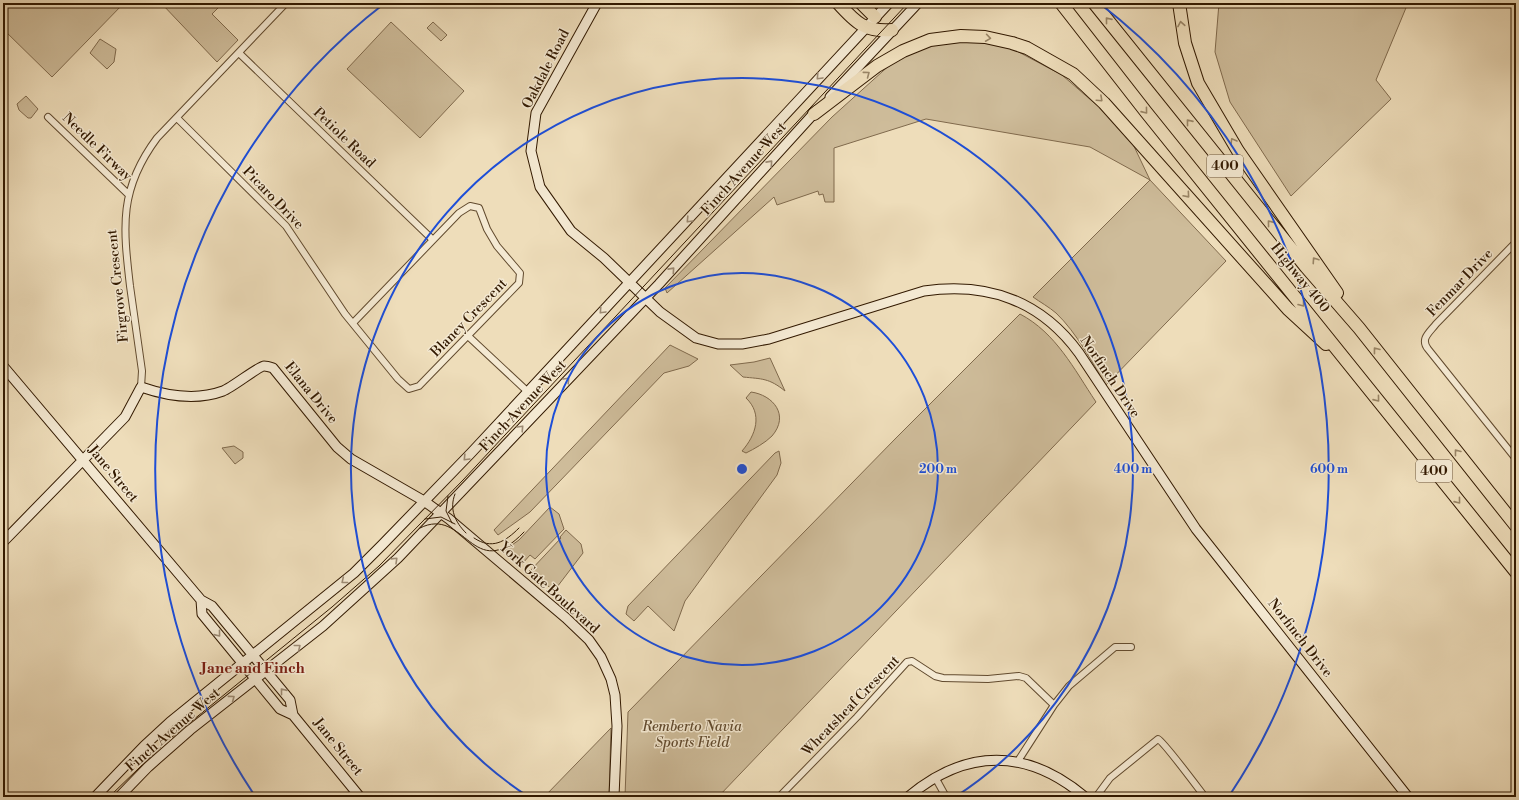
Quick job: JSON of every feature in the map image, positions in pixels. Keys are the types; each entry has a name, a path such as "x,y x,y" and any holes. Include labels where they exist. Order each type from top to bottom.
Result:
{"highway":[{"path":"838,3 865,28 875,31 892,30"},
{"path":"861,3 875,17"},
{"name":"Highway 400","path":"1061,3 1146,112 1516,572"},
{"name":"Highway 400","path":"1094,3 1306,267 1359,328 1516,526"},
{"path":"1179,3 1184,43 1198,84 1238,151 1316,260 1359,328"},
{"path":"814,114 888,58 930,40 961,36 985,38 1012,43 1027,48 1073,74 1104,103 1288,309 1352,369"}],"main road":[{"name":"Oakdale Road","path":"597,3 536,113 531,151 540,187 571,231 645,298"},
{"name":"Finch Avenue West","path":"95,797 144,746 170,722 354,573 528,392 889,3"},
{"name":"Finch Avenue West","path":"119,797 148,767 184,736 360,594 398,558 645,298 918,3"},
{"name":"Norfinch Drive","path":"645,298 682,330 696,338 718,344 742,344 768,339 924,291 939,289 981,290 1000,294 1017,300 1048,319 1079,354 1196,529 1408,797"},
{"name":"Jane Street","path":"3,366 201,600 212,606 266,671 290,700 293,714 360,797"},
{"name":"Elana Drive","path":"141,388 184,397 210,395 231,387 258,368 269,366 273,368 337,447 351,459 424,501"},
{"name":"Firgrove Crescent","path":"3,542 125,416 141,388"},
{"name":"York Gate Boulevard","path":"424,501 441,513 578,629 589,640 601,657 611,679 617,708 614,797"},
{"name":"Jane Street","path":"201,600 202,614 280,709 293,714"},
{"path":"908,797 936,777 973,762 997,760 1018,761 1056,776 1085,797"}],"street":[{"name":"Firgrove Crescent","path":"141,388 142,371 124,233 128,194 134,178 145,155 157,138 286,3"},
{"name":"Petiole Road","path":"239,53 433,240"},
{"name":"Needle Firway","path":"48,117 128,194"},
{"name":"Picaro Drive","path":"177,118 286,226 353,324"},
{"name":"Blaney Crescent","path":"475,206 479,208 487,229 497,246 520,273 519,284 418,386 409,389 398,379 353,324 433,240 464,208 475,206"},
{"name":"Fenmar Drive","path":"1516,242 1436,324 1425,338 1424,342 1516,459"},
{"path":"468,336 528,392"},
{"path":"1018,761 1054,705 1078,677 1116,647 1131,647"},
{"name":"Wheatsheaf Crescent","path":"779,797 857,717 907,662 912,661 935,676 943,678 988,679 1019,676 1033,683 1054,705"},
{"path":"1096,797 1110,778 1158,739 1165,744 1174,759 1205,797"},
{"path":"936,777 946,797"}],"green space":[{"path":"3,3 124,3 52,77 3,29"},
{"path":"161,3 223,3 212,14 238,40 217,62"},
{"path":"1219,3 1408,3 1376,80 1391,99 1291,196 1230,102 1215,52"},
{"path":"391,22 464,91 420,138 347,69"},
{"path":"433,22 447,35 441,41 427,28"},
{"path":"100,39 116,49 114,62 107,69 90,53"},
{"path":"962,41 983,42 1011,48 1062,75 1108,115 1131,140 1150,180 1090,147 926,119 834,148 834,202 825,202 823,194 819,195 818,191 777,205 774,197 667,293 665,288 832,117 893,62 924,47"},
{"path":"26,96 38,109 31,118 28,118 19,110 17,104"},
{"path":"1150,180 1226,261 1106,385 1071,329 1056,313 1033,297"},
{"name":"Remberto Navia Sports Field","path":"1020,314 1033,322 1054,341 1072,365 1096,402 718,797 625,797 628,712 896,438"},
{"path":"670,345 698,359 689,366 664,373 530,512 498,535 494,530"},
{"path":"770,358 785,391 770,381 743,377 730,365 754,362"},
{"path":"751,392 766,397 772,402 779,414 779,421 772,436 756,448 746,453 742,451 751,438 756,424 755,411 746,398"},
{"path":"234,446 243,452 243,458 235,464 222,448"},
{"path":"779,451 781,463 777,475 685,601 674,631 648,606 634,621 626,614 628,606 775,453"},
{"path":"550,507 559,514 564,529 535,559 530,555 522,564 505,550 519,540"},
{"path":"566,530 581,544 583,553 554,591 530,571 561,538 560,537"},
{"path":"611,728 609,797 544,797"}],"tram line":[{"path":"109,797 166,742 332,607 379,566 463,480 908,3"},
{"path":"455,494 453,500 454,515 466,533"},
{"path":"448,496 446,511 452,523"},
{"path":"425,519 441,517 455,524"},
{"path":"420,528 435,524 448,527 481,548 493,551 507,546 524,532"},
{"path":"474,538 481,542 492,544 498,543 509,537 519,528"}],"district":[{"name":"Jane and Finch","path":"253,668"}]}
